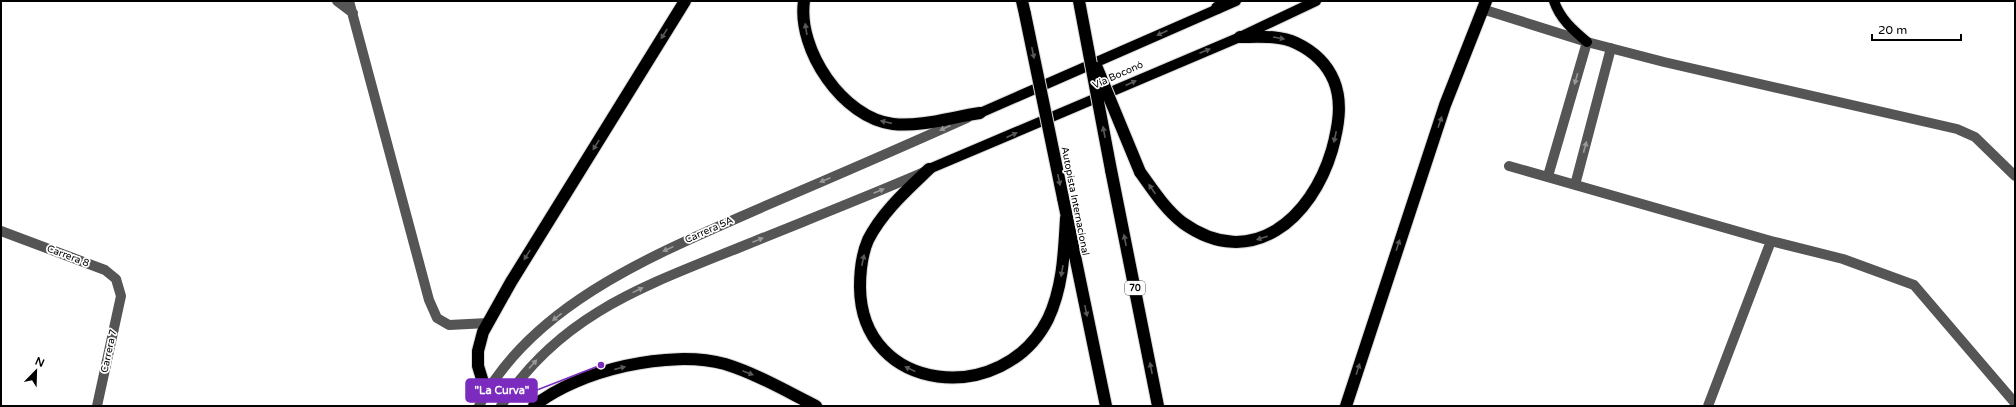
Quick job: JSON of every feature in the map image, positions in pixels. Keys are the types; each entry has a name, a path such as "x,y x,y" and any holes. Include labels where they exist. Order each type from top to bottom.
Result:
{"highway":[{"path":"486,392 479,375 477,358 483,332 511,282 685,1"},
{"path":"804,1 804,16 807,36 814,57 824,75 848,102 864,114 882,122 917,124 980,113"},
{"name":"Autopista Internacional","path":"1022,1 1106,406"},
{"name":"70","path":"1079,1 1086,44 1158,406"},
{"path":"1217,8 1227,1"},
{"path":"1346,406 1443,112 1484,5"},
{"path":"1086,44 1140,172 1156,195 1182,222 1208,237 1225,242 1243,243 1270,235 1285,225 1306,203 1329,162 1335,141 1339,104 1334,82 1324,64 1306,49 1296,43 1269,37 1240,37"},
{"path":"929,169 907,190 868,240 862,259 860,278 862,312 868,328 877,342 887,354 899,364 928,377 957,380 985,375 1007,366 1030,346 1048,318 1059,287 1062,271 1066,218"},
{"path":"534,406 553,392 585,377 650,362 680,360 708,361 733,367 764,379 816,406"}],"main road":[{"name":"Vía Boconó","path":"980,113 1217,8 1236,1"},
{"name":"Vía Boconó","path":"929,169 1240,37 1316,1"},
{"path":"1554,1 1557,10 1565,22 1587,42"}],"street":[{"path":"337,1 353,13"},
{"path":"349,1 429,300 437,318 449,325 488,323"},
{"path":"1484,5 1587,42 1957,129 1975,137 2015,176"},
{"path":"1548,176 1587,42"},
{"path":"1575,184 1610,48"},
{"name":"Carrera 5A","path":"479,406 486,392 512,358 531,339 573,305 623,271 683,242 980,113"},
{"path":"1509,166 1771,241 1843,259 1914,285 2015,403"},
{"path":"501,406 511,390 544,352 579,323 600,310 656,281 929,169"},
{"name":"Carrera 8","path":"1,231 105,270 116,280 121,296"},
{"path":"1708,406 1771,241"},
{"name":"Carrera 7","path":"97,406 121,296"}],"place":[{"name":"\"La Curva\"","path":"601,365"}]}
